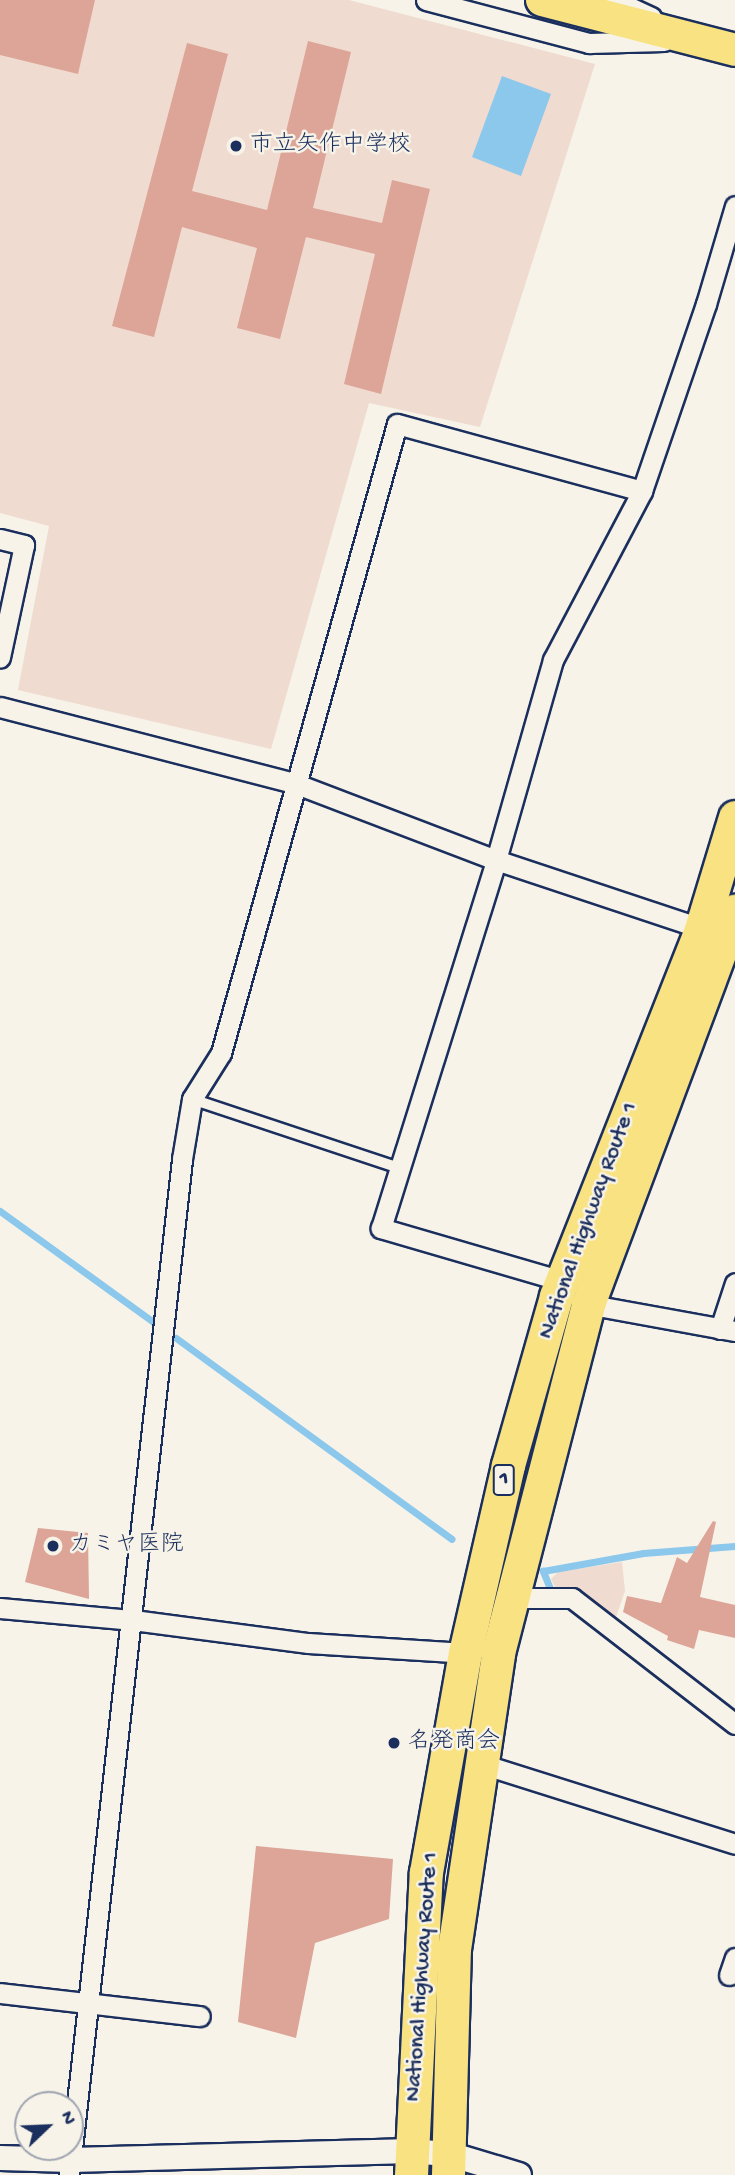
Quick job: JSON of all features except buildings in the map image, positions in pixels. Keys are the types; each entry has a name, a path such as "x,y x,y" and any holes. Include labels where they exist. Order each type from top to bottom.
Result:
{"highway":[{"name":"National Highway Route 1","path":"448,2165 454,1949 498,1653 588,1304 725,928 735,817"},
{"name":"National Highway Route 1","path":"412,2163 426,1872 465,1653 508,1465 559,1288 725,928"}],"main road":[{"path":"547,1 735,50"}],"street":[{"path":"426,0 589,43 701,40"},
{"path":"614,0 701,40"},
{"path":"735,206 706,304 642,491 553,660 496,860 381,1228 559,1288 588,1304 727,1330 735,1283"},
{"path":"70,2167 133,1620 182,1159 192,1099 221,1053 294,783 397,424 642,491"},
{"path":"0,539 24,545 0,657"},
{"path":"0,707 294,783 496,860 725,928"},
{"path":"514,1598 572,1598 735,1724"},
{"path":"0,1608 133,1620 308,1643 465,1653"},
{"path":"482,1764 735,1844"},
{"path":"0,1993 200,2016"},
{"path":"0,2158 70,2167 412,2163 519,2175"}],"lane":[{"path":"192,1099 400,1168"}],"shaded area":[{"path":"0,0 349,0 595,64 480,427 369,403 271,749 18,690 49,526 0,513"},
{"path":"622,1562 625,1591 615,1620 556,1589 551,1579 558,1572"}],"water":[{"path":"502,76 551,94 521,176 472,157"}],"waterway":[{"path":"0,1211 155,1323"},
{"path":"176,1338 452,1539"},
{"path":"551,1591 543,1571 643,1553 735,1546"}],"place":[{"name":"市立矢作中学校","path":"236,146"},
{"name":"カミヤ医院","path":"53,1546"},
{"name":"名発商会","path":"394,1743"}]}
